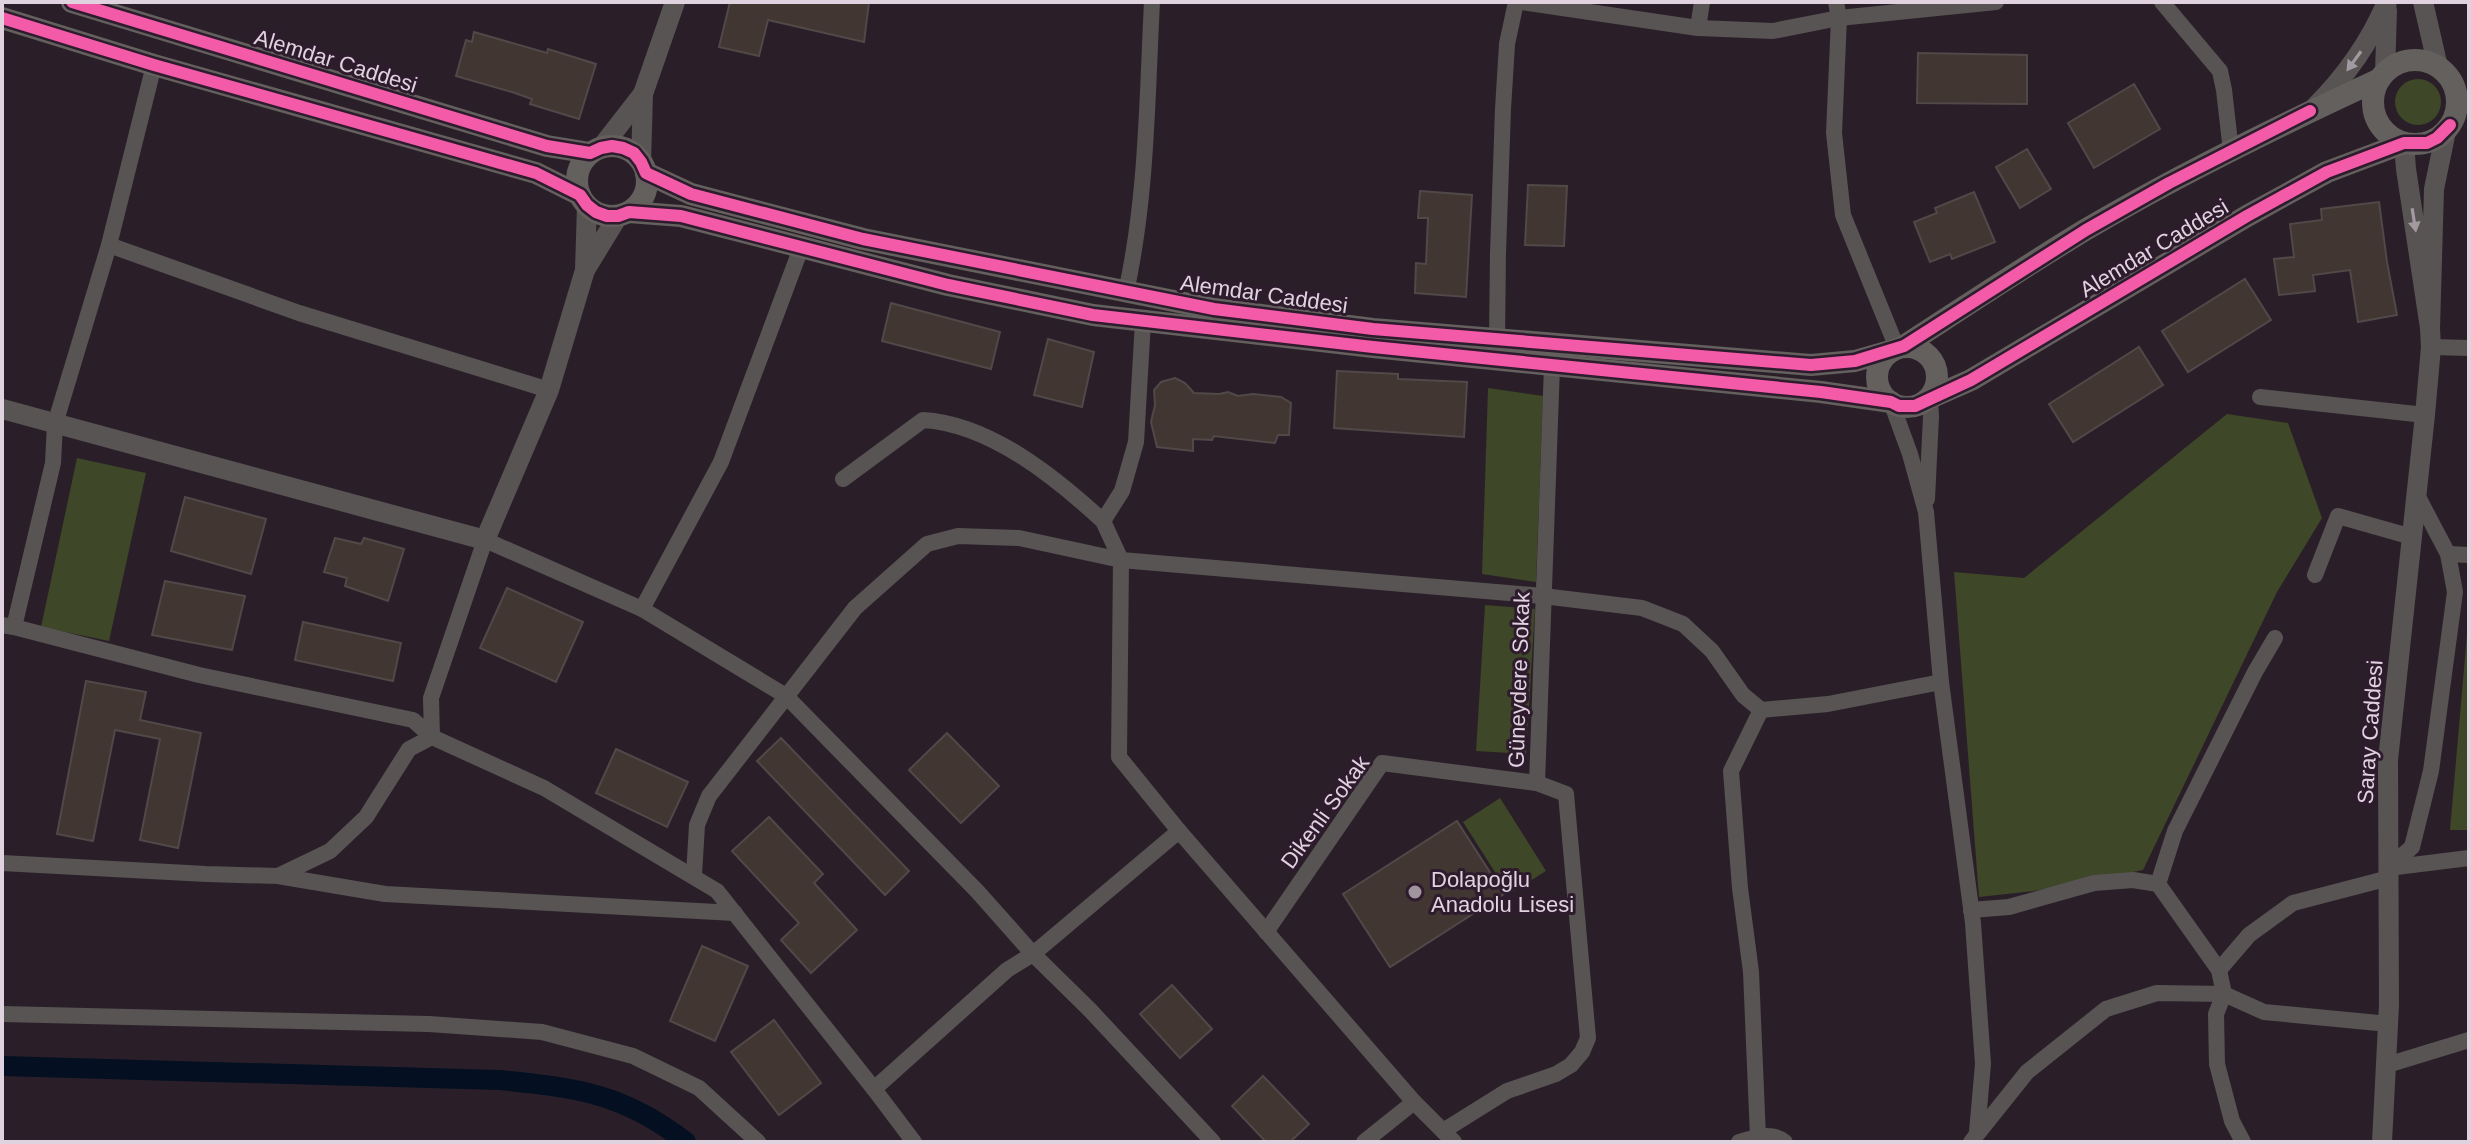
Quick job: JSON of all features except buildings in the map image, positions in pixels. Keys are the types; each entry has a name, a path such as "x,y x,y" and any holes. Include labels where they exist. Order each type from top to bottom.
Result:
{"main road":[{"name":"Alemdar Caddesi","path":"72,2 547,146 596,151"},
{"path":"2,18 154,65 536,173 607,216 624,214 638,205 644,195 647,184 644,167 634,153 612,146 596,151 578,173 577,184 583,200"},
{"path":"2442,70 2452,82 2457,104 2455,127 2427,143 2404,143 2392,137 2382,128 2373,104 2374,91 2382,76 2394,65 2405,61 2428,62 2442,70 2469,75"},
{"name":"Alemdar Caddesi","path":"644,167 691,194 863,239 1214,309 1373,329 1811,365 1855,361 1897,348 2086,230 2231,151 2382,76"},
{"name":"Alemdar Caddesi","path":"1930,398 2002,362 2327,172 2404,143"},
{"name":"Alemdar Caddesi","path":"624,214 681,216 948,285 1093,315 1891,402"},
{"path":"1897,348 1925,351 1932,358 1938,379 1930,398 1907,407 1891,402 1879,387 1877,377 1883,358 1897,348"}],"street":[{"path":"644,167 643,94 675,2"},
{"path":"1126,292 1135,248 1141,188 1152,2"},
{"path":"1497,340 1507,44 1519,2 1581,6 1698,28 1773,31 1838,10 1996,2"},
{"path":"1698,28 1702,2"},
{"path":"2162,2 2220,71 2231,151"},
{"path":"2382,76 2387,2"},
{"path":"2310,111 2331,91 2354,61 2373,32 2387,2"},
{"path":"2423,2 2442,70"},
{"path":"1838,10 1834,133 1843,215 1897,348"},
{"path":"154,65 109,245 55,424 53,463 8,626 199,675 413,720 432,737 544,788 717,891 914,1142"},
{"path":"596,151 643,94"},
{"name":"Saray Caddesi","path":"2382,1142 2389,1024 2388,760 2425,415 2431,338 2434,189 2455,127"},
{"name":"Saray Caddesi","path":"2404,143 2431,338"},
{"path":"583,200 585,270"},
{"path":"432,737 431,698 485,540 549,390 585,270 624,214"},
{"path":"109,245 299,313 549,390"},
{"path":"642,609 721,462 801,248"},
{"path":"1103,521 1122,491 1136,442 1143,321"},
{"path":"2431,338 2469,348"},
{"name":"Güneydere Sokak","path":"1448,1136 1507,1091 1556,1074 1571,1065 1588,1038 1566,794 1537,783 1552,366"},
{"path":"2260,397 2425,415"},
{"path":"1930,398 1926,512 1941,682 1971,910 1983,1064 1974,1137"},
{"path":"1891,402 1926,512"},
{"path":"2,409 485,540 642,609 786,696 977,891 1213,1142"},
{"path":"843,479 923,420 941,421 997,440 1071,492 1103,521 1121,560 1119,757 1266,932 1414,1102 1448,1136"},
{"path":"2388,873 2412,847 2431,771 2455,592 2448,554 2417,495"},
{"path":"2315,575 2338,516 2412,537"},
{"path":"694,875 697,825 709,796 786,696 855,608 927,544 958,536 1019,538 1121,560 1543,596 1642,608 1683,624 1712,651 1743,695 1761,710 1828,704 1941,682"},
{"path":"2448,554 2469,555"},
{"path":"2158,884 2175,831 2275,638"},
{"path":"1758,1137 1751,972 1740,888 1731,771 1761,710"},
{"path":"278,876 330,851 366,817 409,749 432,737"},
{"name":"Dikenli Sokak","path":"1266,932 1382,763 1537,783"},
{"path":"874,1089 1007,970 1033,954 1179,831"},
{"path":"2219,970 2249,935 2293,903 2388,873 2469,858"},
{"path":"2,863 278,876 385,894 735,913"},
{"path":"1971,910 2009,907 2094,883 2133,880 2158,884 2219,970 2224,994 2216,1014 2217,1064 2232,1121 2243,1142"},
{"path":"1974,1137 2027,1072 2106,1009 2157,993 2224,994 2264,1012 2389,1024"},
{"path":"2,1014 429,1024 542,1032 633,1056 699,1088 758,1142"},
{"path":"2387,1065 2469,1040"},
{"path":"1364,1142 1414,1102"},
{"path":"1739,1142 1758,1137 1779,1137 1785,1142"}],"green space":[{"path":"2418,79 2434,86 2441,102 2434,118 2418,125 2402,118 2395,102 2402,86"},
{"path":"1488,388 1543,396 1536,582 1482,574"},
{"path":"2227,414 2288,423 2322,518 2277,592 2143,870 2034,891 1979,897 1954,572 2024,578"},
{"path":"77,458 146,473 109,641 41,627"},
{"path":"1485,605 1535,609 1526,754 1476,751"},
{"path":"2469,611 2469,830 2450,830"},
{"path":"1500,798 1546,871 1509,894 1463,822"}],"waterway":[{"path":"2,1066 528,1083 576,1090 620,1103 686,1142"}],"cycle path":[{"path":"72,2 547,146 590,153 612,146 623,148 634,153 646,173 691,194 863,239 1214,309 1373,329 1811,365 1855,361 1904,346 2086,230 2169,183 2310,111"},
{"path":"2,18 154,65 536,173 580,195 587,205 607,216 629,212 681,216 948,285 1093,315 1821,392 1891,402 1899,406 1915,406 1971,380 2327,172 2404,143 2427,143 2450,125"}],"place":[{"name":"Dolapoğlu Anadolu Lisesi","path":"1415,892"}]}
